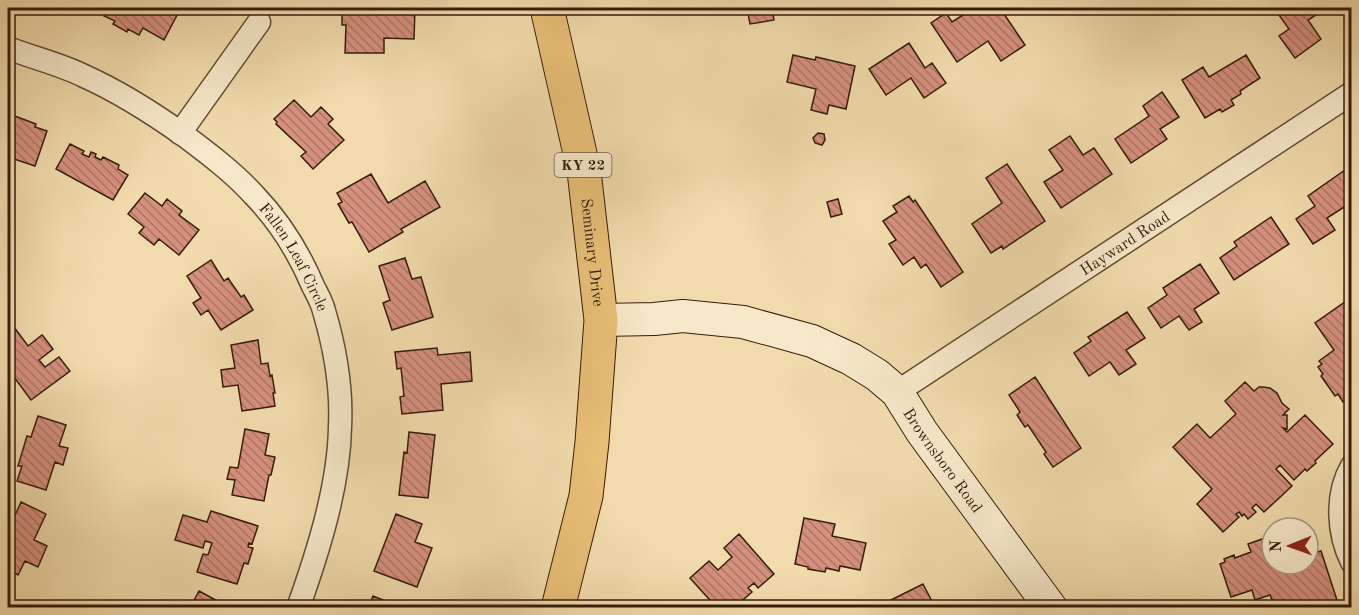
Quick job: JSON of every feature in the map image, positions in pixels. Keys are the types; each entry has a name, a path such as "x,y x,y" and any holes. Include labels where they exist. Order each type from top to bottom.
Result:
{"main road":[{"name":"Seminary Drive","path":"547,8 584,171 601,320 586,496 558,608"}],"street":[{"path":"180,133 259,22"},
{"name":"Fallen Leaf Circle","path":"8,48 84,75 163,120 232,174 261,203 281,227 304,265 324,309 332,343 339,385 340,426 338,456 322,534 298,608"},
{"name":"Hayward Road","path":"897,392 1352,93"},
{"name":"Seminary Drive","path":"601,320 683,316 743,322 812,341"},
{"name":"Brownsboro Road","path":"812,341 851,359 877,375 897,392 922,432 1051,608"},
{"path":"1352,466 1341,496 1340,522 1345,548 1352,562"}],"building":[{"path":"109,8 163,8 177,15 164,40 143,28 139,35 128,29 127,32 113,24 115,21 104,16"},
{"path":"342,8 415,10 414,39 384,38 384,53 345,53 346,25 342,25"},
{"path":"747,8 772,8 774,20 750,24"},
{"path":"974,8 1000,8 1025,45 1001,61 988,41 957,62 931,23 946,13 952,22"},
{"path":"1274,8 1315,8 1319,13 1308,20 1321,39 1295,58 1279,36 1289,29"},
{"path":"909,43 925,68 932,63 946,83 924,98 911,78 886,95 869,69"},
{"path":"793,55 815,60 816,57 855,66 846,109 829,105 827,114 811,110 816,89 787,82"},
{"path":"1246,55 1260,78 1231,100 1234,105 1222,112 1220,109 1205,118 1182,80 1203,67 1209,77"},
{"path":"1162,92 1179,117 1160,129 1167,139 1131,163 1115,139 1149,116 1143,106"},
{"path":"294,100 311,117 321,107 333,119 328,124 344,140 313,169 301,156 306,152 276,124 274,119"},
{"path":"12,115 47,131 35,166 8,157 8,117 11,118"},
{"path":"818,133 824,134 825,140 822,145 815,143 813,138"},
{"path":"1070,136 1083,155 1094,148 1112,174 1061,208 1044,182 1063,170 1049,150"},
{"path":"70,144 84,151 82,154 89,157 91,152 101,160 103,157 119,165 118,169 128,175 113,200 56,169"},
{"path":"1007,164 1045,221 1003,249 1002,246 991,253 972,224 1002,203 986,178"},
{"path":"1345,170 1352,179 1352,202 1327,218 1335,230 1313,244 1296,219 1315,206 1308,196"},
{"path":"371,174 388,203 425,181 440,207 401,229 403,232 369,252 352,222 349,223 338,204 342,202 337,193"},
{"path":"145,193 162,206 167,199 182,211 179,215 199,230 179,255 159,239 154,245 139,233 144,227 128,214"},
{"path":"909,196 913,202 915,200 963,272 941,287 926,264 921,268 914,257 903,265 889,244 896,240 883,221 897,212 893,206"},
{"path":"838,199 842,214 831,217 827,202"},
{"path":"1271,217 1289,244 1234,280 1220,258 1237,246 1234,242"},
{"path":"405,258 412,279 421,277 433,317 392,330 383,303 390,300 379,266"},
{"path":"211,260 224,281 228,278 241,297 244,295 253,310 221,330 208,310 201,315 193,303 201,298 187,276"},
{"path":"1200,264 1219,293 1194,309 1202,322 1189,330 1179,316 1161,328 1148,308 1167,295 1163,288"},
{"path":"1352,297 1352,410 1347,404 1350,402 1348,399 1343,402 1338,394 1335,396 1321,376 1323,374 1318,367 1322,364 1319,361 1334,350 1315,323"},
{"path":"1127,312 1145,338 1126,350 1136,364 1119,375 1110,362 1089,376 1074,353 1091,341 1088,337"},
{"path":"14,327 28,346 43,336 53,349 39,360 45,367 59,357 70,371 31,400 8,369 8,332"},
{"path":"258,340 261,364 268,363 270,376 272,375 275,406 242,411 238,385 223,387 221,370 235,368 231,345"},
{"path":"437,348 438,355 470,352 472,381 441,384 443,410 402,414 400,397 404,396 401,368 397,369 395,352"},
{"path":"1035,377 1081,448 1053,467 1028,425 1025,427 1017,415 1020,412 1009,395"},
{"path":"1245,382 1254,391 1263,387 1270,388 1277,393 1282,403 1289,409 1283,415 1287,415 1287,429 1283,428 1287,432 1305,415 1333,444 1315,461 1316,463 1307,471 1305,469 1294,480 1280,465 1276,469 1292,486 1264,512 1256,504 1252,508 1256,512 1248,519 1244,514 1242,516 1239,512 1236,514 1239,517 1223,532 1197,504 1212,489 1173,447 1197,424 1210,438 1236,414 1225,401"},
{"path":"38,416 66,425 59,446 68,448 63,465 55,462 46,490 17,481 22,466 18,466 27,436 31,437"},
{"path":"245,429 269,434 265,455 275,457 264,501 232,495 235,480 227,479 230,467 238,468"},
{"path":"409,432 435,435 428,498 399,495 404,452 407,453"},
{"path":"21,502 46,514 34,540 47,546 38,567 25,561 18,575 8,569 8,527"},
{"path":"211,511 258,526 252,544 249,543 248,547 253,548 248,564 244,563 237,584 197,572 203,554 208,555 212,543 205,541 203,548 175,540 183,515 207,522"},
{"path":"396,514 422,524 415,542 432,548 417,587 374,571"},
{"path":"804,518 835,524 832,536 866,543 860,570 840,566 839,571 826,568 825,572 795,564"},
{"path":"739,534 774,574 758,588 754,583 748,588 752,592 736,606 734,604 729,608 717,608 690,578 709,561 718,570 732,557 724,548"},
{"path":"1260,540 1260,576 1320,576 1321,551 1338,603 1324,608 1257,608 1273,602 1270,595 1255,600 1252,590 1231,597 1220,564 1225,562 1224,559 1234,555 1235,558 1251,552 1248,544"},
{"path":"923,584 935,607 882,608 881,605"},
{"path":"199,591 223,604 222,608 190,608"},
{"path":"373,596 398,606 397,608 368,608"}]}
